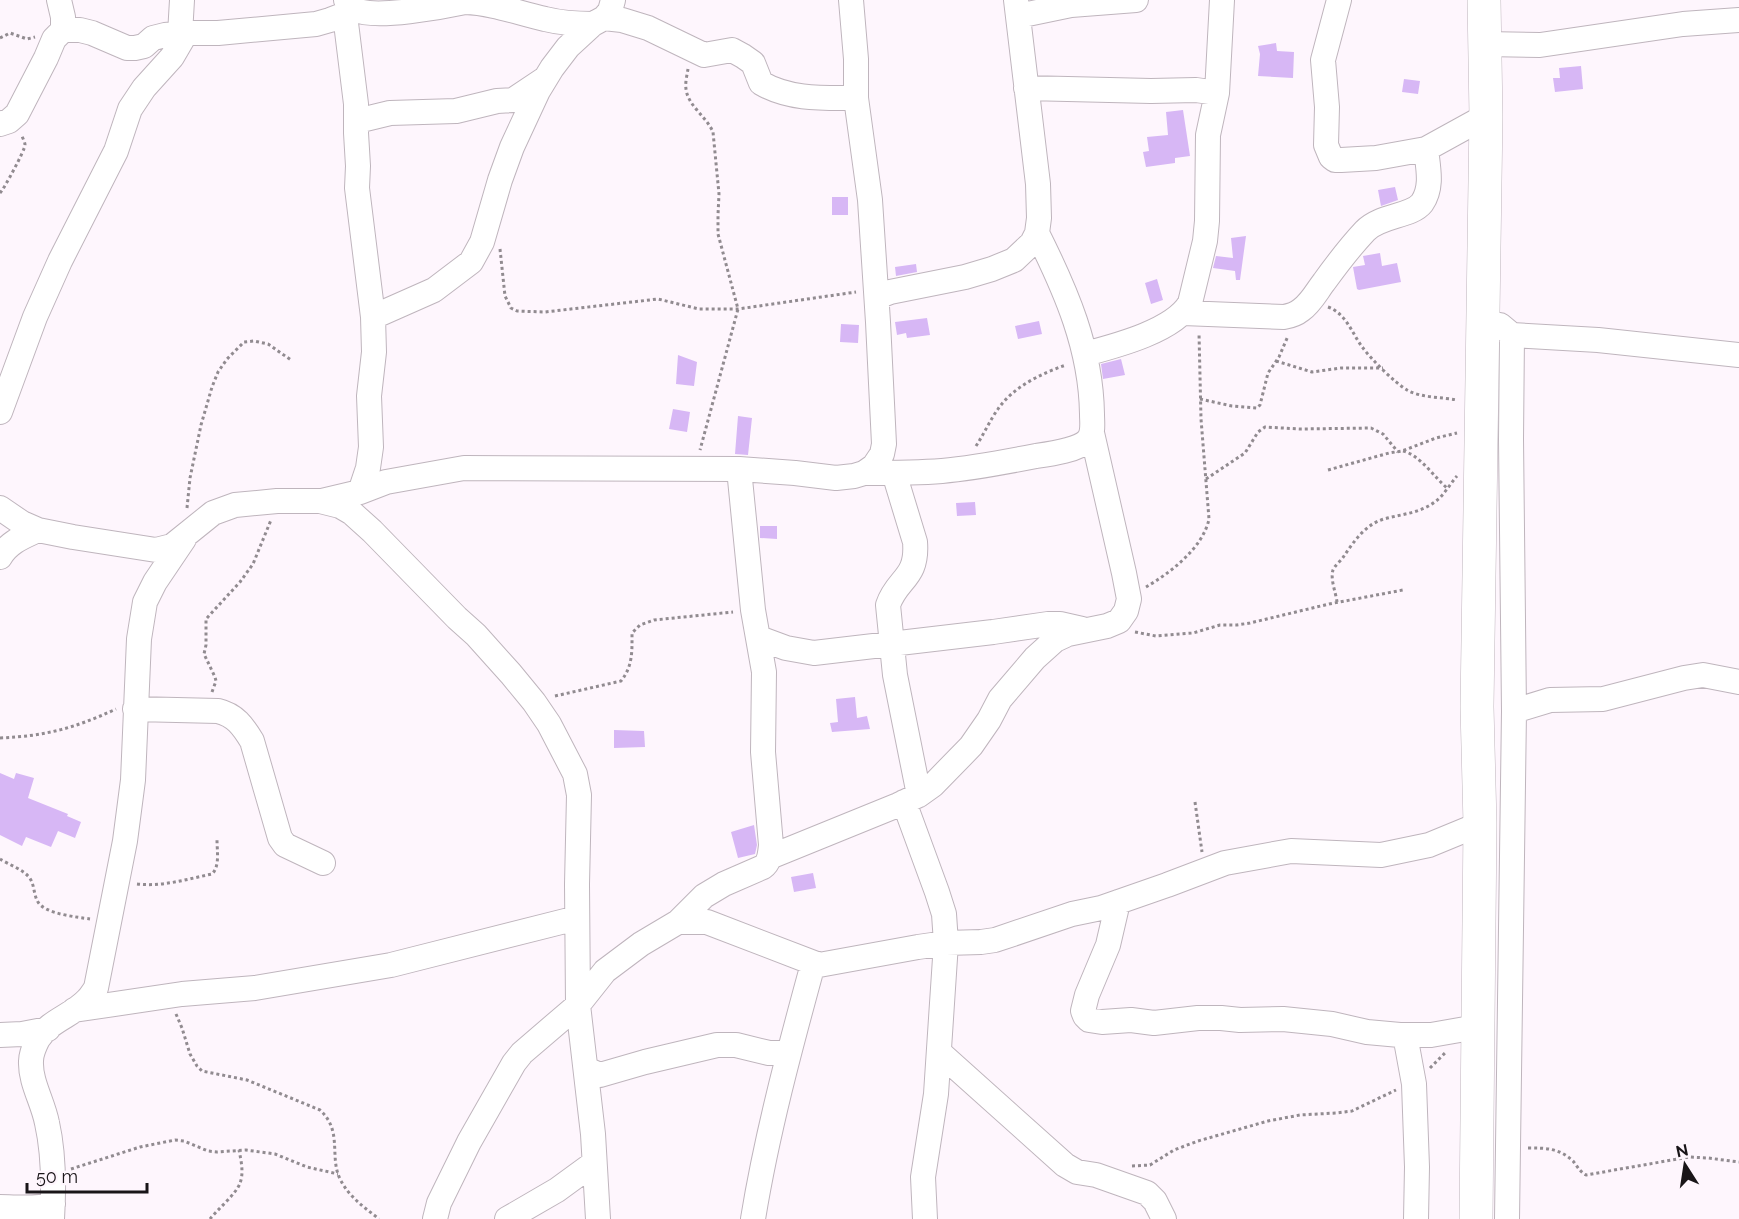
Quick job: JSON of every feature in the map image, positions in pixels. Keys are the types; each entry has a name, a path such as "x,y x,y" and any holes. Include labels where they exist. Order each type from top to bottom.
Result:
{"highway":[{"path":"1476,1219 1469,1029 1479,824 1477,707 1486,116 1484,0"}],"street":[{"path":"0,412 34,317 116,151 130,110 144,88 172,57 183,33 182,0"},
{"path":"850,0 856,59 856,98 870,200 884,444 879,461 864,473"},
{"path":"876,293 965,277 992,269 1014,260 1032,243 1037,233 1038,184 1017,8 1136,0"},
{"path":"1190,313 1190,303 1205,241 1208,212 1208,135 1217,93 1222,0"},
{"path":"1339,0 1323,60 1327,107 1326,145 1335,160 1376,158 1426,149 1486,116"},
{"path":"7,121 46,58 61,17 80,30 127,48 144,46 153,38 183,33 218,33 316,24 349,8 368,13 386,13 465,1 572,24 603,14 648,28 707,56 732,51 753,63 762,82 792,95 856,98"},
{"path":"349,8 348,31 357,121 357,188 374,317 374,352 369,396 371,447 368,468 360,492"},
{"path":"374,317 434,290 471,262 482,242 512,147 545,79 568,47 603,14"},
{"path":"1485,44 1540,45 1683,24 1739,20"},
{"path":"357,121 390,113 456,111 497,101 513,100 545,79"},
{"path":"1026,88 1196,90 1217,93"},
{"path":"1086,357 1146,334 1190,313 1284,317 1304,307 1366,229 1389,218 1410,212 1420,205 1429,188 1426,149"},
{"path":"770,857 912,798 933,785 971,746 1000,699 1035,658 1055,640 1068,634 1119,621 1126,611 1129,598 1092,433 1092,397 1086,357 1081,336 1062,286 1037,233"},
{"path":"1484,313 1512,335 1598,340 1739,355"},
{"path":"1507,1219 1515,711 1511,439 1512,335"},
{"path":"0,508 22,523 38,530 156,550 171,546 213,513 235,505 278,501 320,501 360,492 386,482 464,468 739,469 836,478 864,473 941,471 1056,452 1088,441 1092,433"},
{"path":"435,1219 439,1203 469,1142 522,1053 578,1005 605,971 641,944 678,922 704,896 724,884 763,867 770,857 763,752 764,672 753,609 739,469"},
{"path":"894,473 915,542 916,554 912,569 891,596 888,605 894,675 912,798 944,914 946,942 936,1094 923,1177 925,1219"},
{"path":"320,501 340,506 352,513 476,635 534,702 554,733 575,774 579,806 578,1005 593,1134 598,1219"},
{"path":"5,546 38,530"},
{"path":"53,1211 51,1144 47,1120 30,1061 39,1038 54,1023 88,999 96,988 125,841 132,780 139,639 146,602 154,582 185,537"},
{"path":"759,638 786,648 814,653 1048,624 1098,628"},
{"path":"1515,711 1550,700 1603,699 1703,675 1739,682"},
{"path":"135,702 227,713 244,728 252,741 280,838 285,844 323,863"},
{"path":"678,922 706,922 813,964 829,964 946,942 995,940 1048,921 1101,908 1225,863 1291,851 1381,855 1429,845 1479,824"},
{"path":"1118,902 1108,945 1087,995 1083,1011 1089,1020 1131,1020 1154,1023 1198,1018 1307,1020 1367,1032 1405,1035 1431,1035 1469,1029"},
{"path":"74,1010 255,988 391,965 577,918"},
{"path":"753,1219 765,1154 789,1051 813,964"},
{"path":"0,1035 48,1029"},
{"path":"1405,1035 1414,1084 1416,1219"},
{"path":"586,1070 600,1075 717,1045 736,1046 769,1053 789,1051"},
{"path":"940,1053 1065,1165 1077,1172 1096,1175 1147,1193 1155,1201 1164,1219"},
{"path":"507,1219 557,1190 594,1163"},
{"path":"0,1207 47,1206 53,1211"}],"path":[{"path":"0,38 10,33 27,39 35,37 49,31 61,17"},
{"path":"691,48 685,87 693,105 709,122 713,132 719,194 718,234 738,309 695,469"},
{"path":"0,194 25,150 25,144 7,121"},
{"path":"500,249 505,296 511,308 517,311 545,312 658,298 699,309 738,309 876,293"},
{"path":"1200,399 1232,406 1257,408 1260,405 1268,373 1304,307 1336,310 1363,347 1383,369 1408,390 1482,416"},
{"path":"1129,598 1184,560 1207,527 1209,519 1200,399 1200,339 1190,313"},
{"path":"185,537 195,450 218,372 244,342 254,341 268,344 291,360"},
{"path":"963,468 998,407 1009,396 1042,374 1086,357"},
{"path":"1276,362 1312,372 1341,368 1383,369"},
{"path":"1400,452 1482,416"},
{"path":"1206,479 1245,453 1258,432 1265,427 1371,428 1383,434 1400,452"},
{"path":"1328,470 1389,453 1408,453 1447,488"},
{"path":"1338,603 1332,574 1333,568 1359,536 1382,519 1407,514 1434,503 1459,474"},
{"path":"204,711 216,681 204,654 206,619 240,582 253,564 278,501"},
{"path":"1098,628 1156,636 1192,633 1220,625 1250,623 1403,590"},
{"path":"534,702 621,681 632,661 632,633 640,625 654,620 753,609"},
{"path":"0,738 51,733 79,725 135,702"},
{"path":"1195,802 1205,871"},
{"path":"117,883 149,885 212,874 216,871 217,866 217,840"},
{"path":"0,859 31,878 37,900 45,908 74,918 99,921 108,927"},
{"path":"159,998 175,1013 190,1054 202,1071 247,1080 320,1110 326,1115 332,1126 335,1140 338,1174 354,1199 379,1219"},
{"path":"1130,1166 1150,1165 1174,1150 1198,1141 1268,1121 1300,1114 1352,1111 1384,1094 1414,1084 1469,1029"},
{"path":"53,1176 107,1156 175,1140 184,1141 208,1151 239,1150 274,1154 307,1167 338,1174"},
{"path":"1508,1148 1555,1149 1586,1175 1689,1157 1739,1162"},
{"path":"210,1219 237,1190 241,1181 239,1150"}],"building":[{"path":"1276,43 1277,51 1294,52 1293,78 1258,76 1260,54 1258,46"},
{"path":"1581,66 1583,89 1555,92 1553,78 1560,78 1559,68"},
{"path":"1404,79 1420,81 1418,94 1402,92"},
{"path":"1183,110 1190,156 1175,158 1175,163 1146,167 1143,152 1149,151 1147,137 1168,135 1166,112"},
{"path":"1395,187 1398,200 1381,206 1378,190"},
{"path":"832,197 848,197 848,215 832,215"},
{"path":"1246,236 1240,280 1236,280 1235,271 1213,268 1216,256 1233,258 1231,238"},
{"path":"1380,253 1382,266 1397,263 1401,282 1357,289 1353,267 1365,265 1363,256"},
{"path":"916,264 917,272 896,276 895,267"},
{"path":"1157,279 1163,300 1151,304 1145,283"},
{"path":"927,318 930,335 907,338 906,333 897,335 895,322"},
{"path":"1039,321 1042,334 1018,339 1015,326"},
{"path":"841,324 859,325 858,343 840,342"},
{"path":"678,355 697,362 694,386 676,384"},
{"path":"1121,359 1125,375 1103,379 1101,364"},
{"path":"673,409 690,412 687,432 669,429"},
{"path":"738,416 752,418 748,455 735,454"},
{"path":"975,502 976,515 957,516 956,503"},
{"path":"760,526 777,526 777,539 760,538"},
{"path":"855,697 857,718 867,716 870,729 832,732 830,723 838,722 836,699"},
{"path":"614,730 644,731 645,747 614,748"},
{"path":"0,773 14,779 16,773 34,778 28,798 68,814 67,816 81,822 75,838 58,831 51,847 26,837 22,846 0,835"},
{"path":"754,825 757,845 755,854 738,858 731,832"},
{"path":"813,873 816,888 794,892 791,877"}]}
